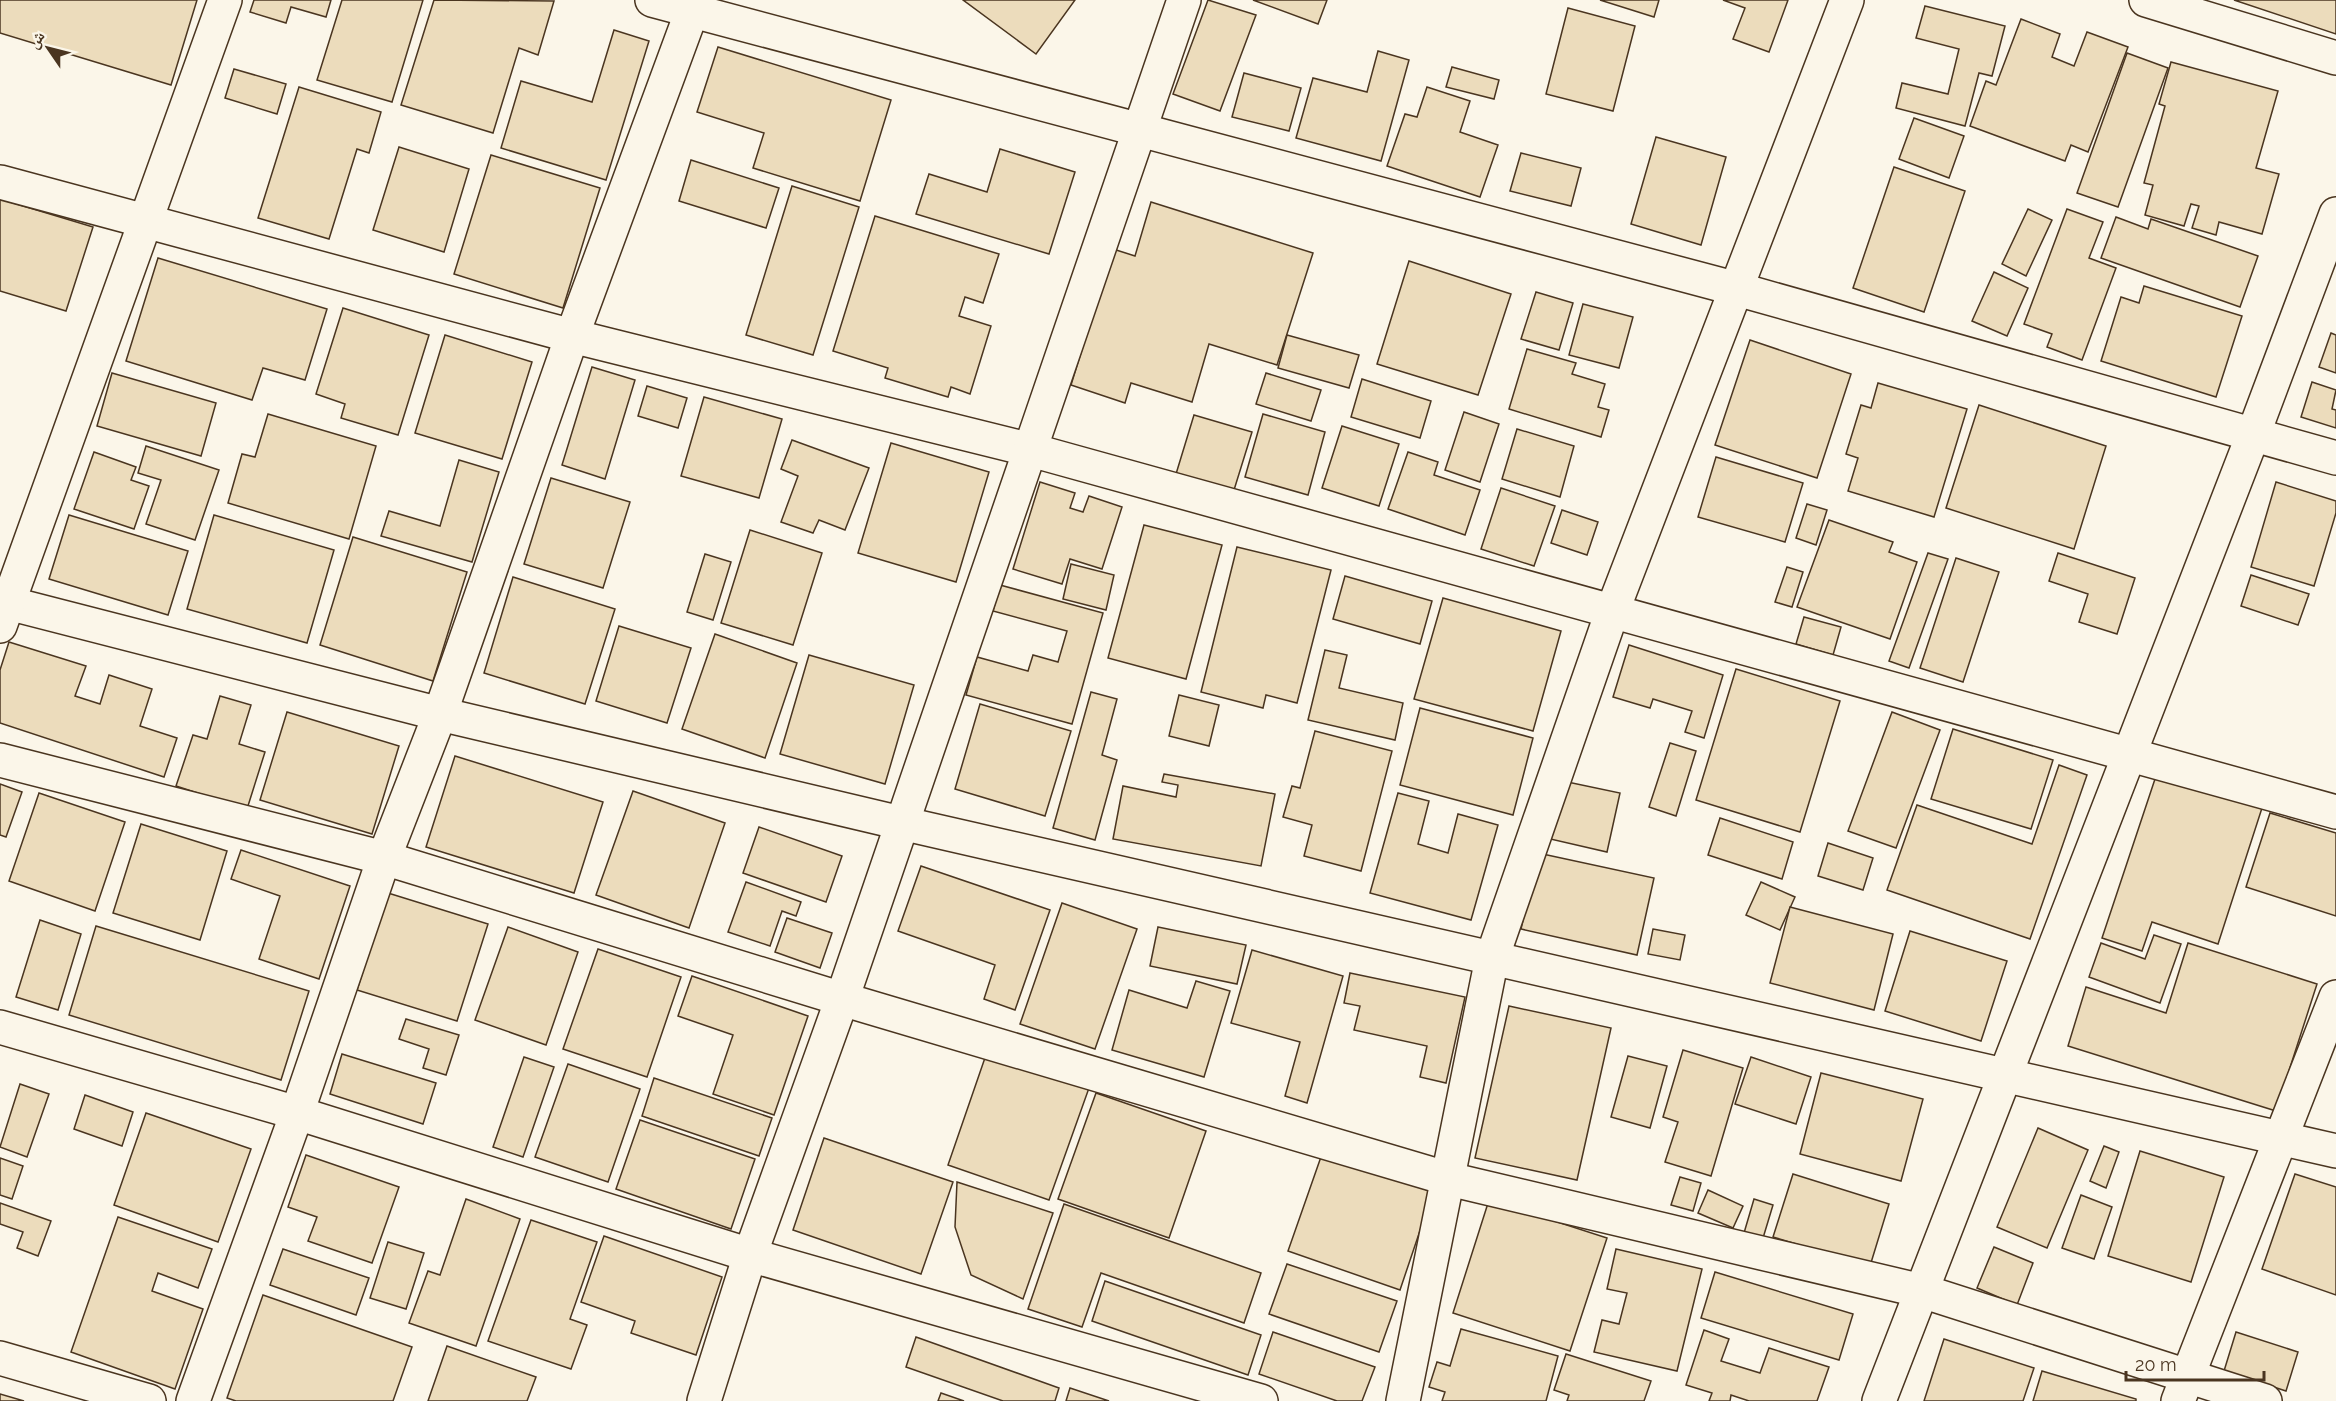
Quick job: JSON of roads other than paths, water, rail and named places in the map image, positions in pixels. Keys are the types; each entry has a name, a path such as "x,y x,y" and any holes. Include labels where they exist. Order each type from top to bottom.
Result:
{"street":[{"path":"225,0 3,610 901,823 2336,1151"},
{"path":"652,0 694,6 1139,129 1737,289 2336,458"},
{"path":"705,1401 750,1255 843,999 901,823 1184,0"},
{"path":"1403,1401 1492,958 1612,612 1847,0"},
{"path":"2146,0 2336,58"},
{"path":"193,1401 297,1113 384,858 440,714 572,336 694,6"},
{"path":"0,182 572,336 1031,450 2336,812"},
{"path":"1879,1401 2253,435 2336,214"},
{"path":"0,760 384,858 843,999 1449,1179 1922,1291 2183,1389 2265,1401"},
{"path":"2183,1389 2336,997"},
{"path":"0,1027 297,1113 750,1255 1262,1401"},
{"path":"0,1358 149,1401"}]}
